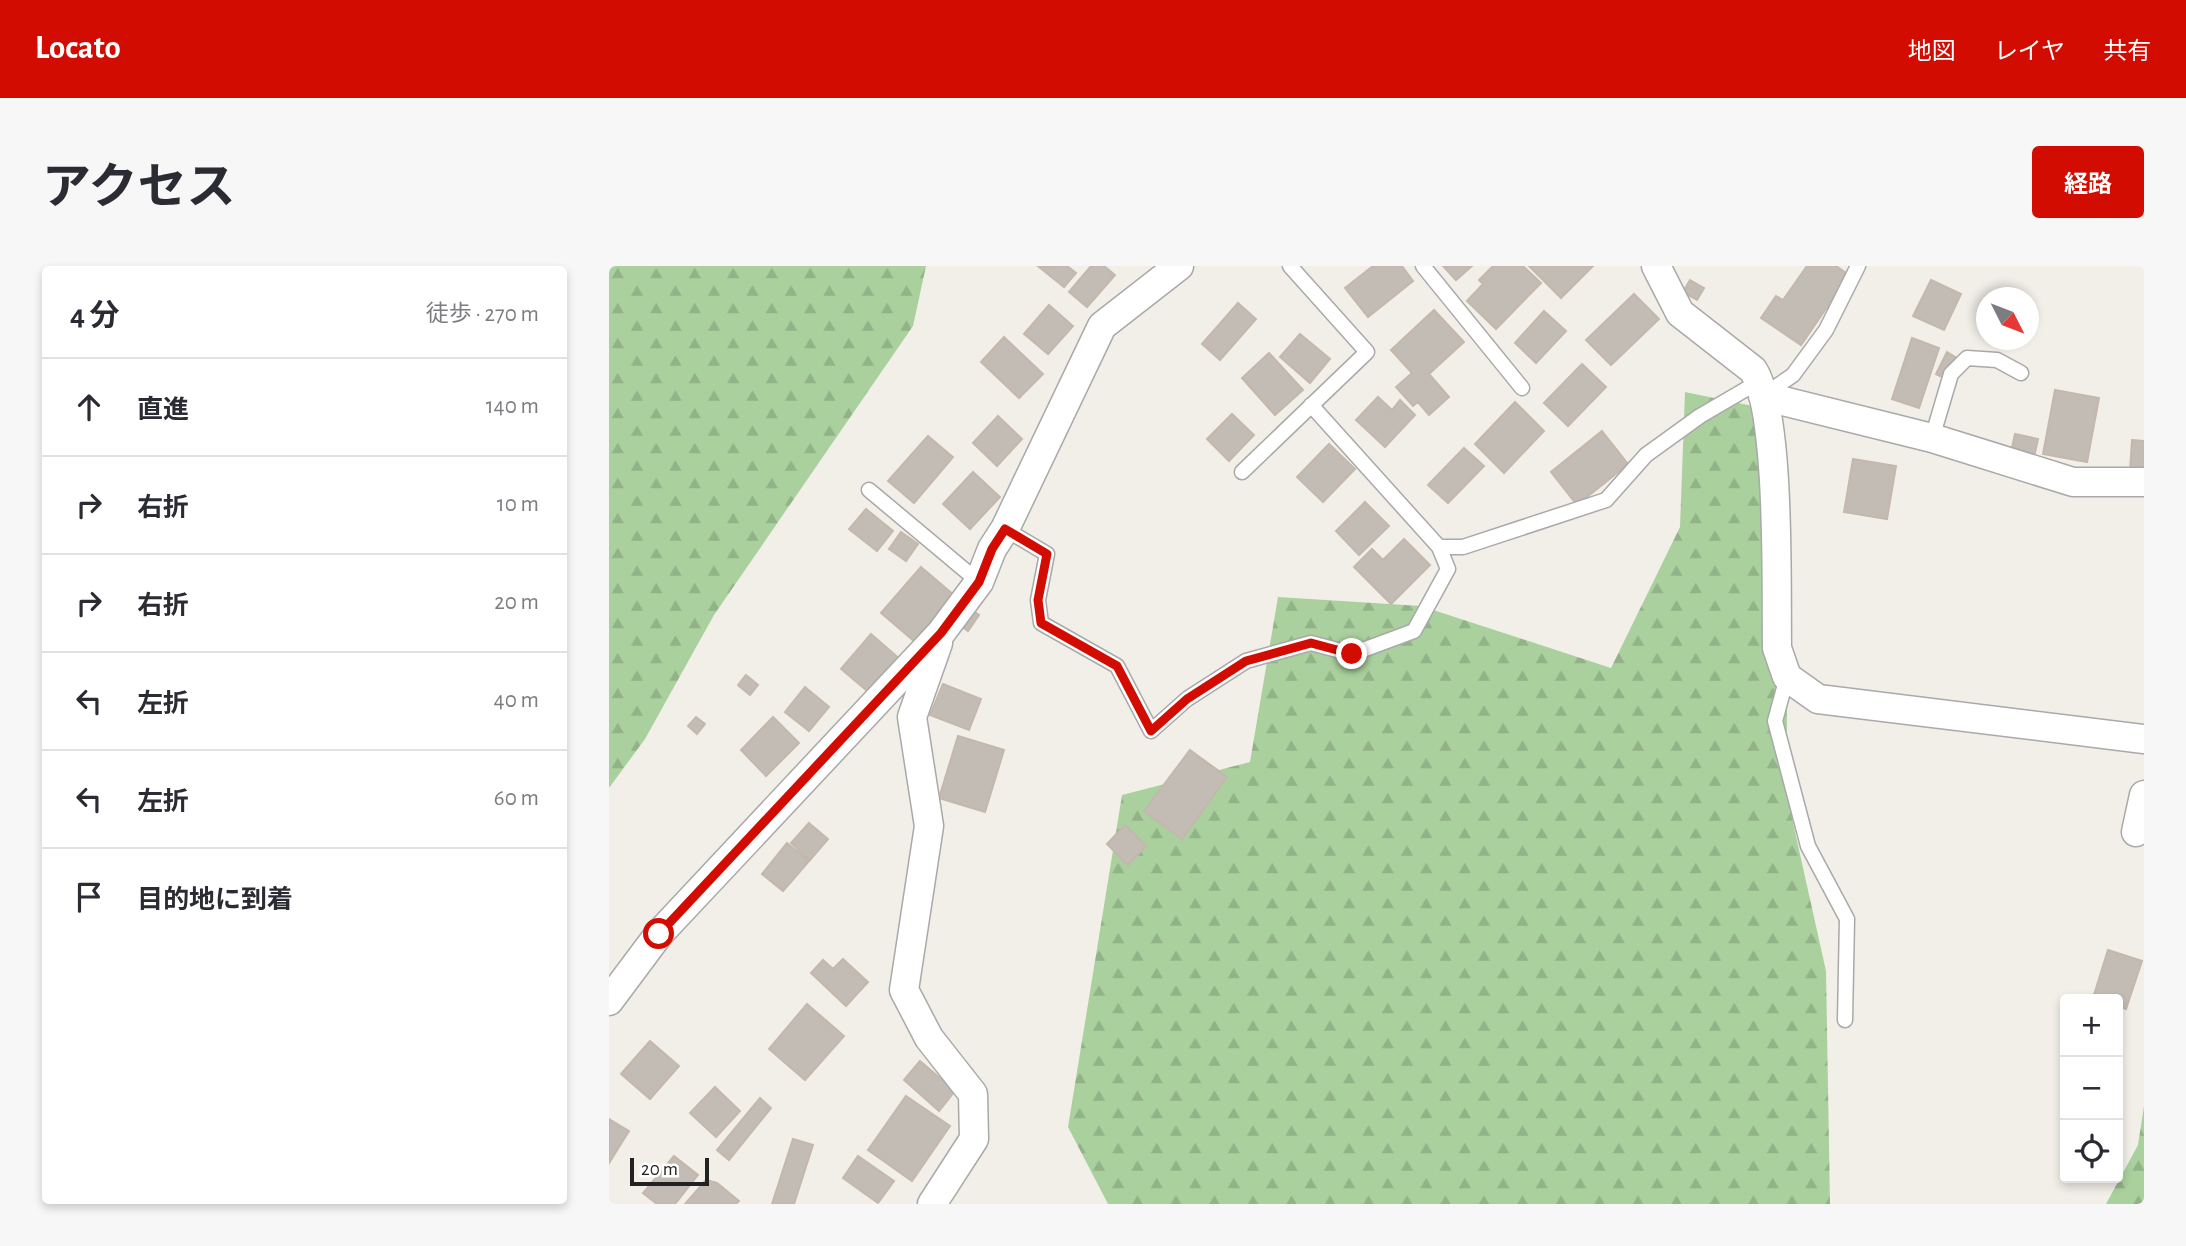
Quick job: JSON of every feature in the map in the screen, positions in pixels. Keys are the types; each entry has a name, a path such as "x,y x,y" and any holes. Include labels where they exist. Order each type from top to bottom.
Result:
{"street":[{"path":"609,1001 659,934 941,633 979,582 992,549 1005,529 1102,326 1179,266"},
{"path":"1656,266 1680,313 1753,370 1761,388 1772,458 1777,648 1787,677 1818,699 2139,745"},
{"path":"1761,388 2073,482 2144,482"},
{"path":"932,1204 974,1139 973,1094 929,1038 904,990 929,826 912,717 941,633"},
{"path":"2136,832 2144,795"}],"lane":[{"path":"1242,472 1367,352 1290,266"},
{"path":"1423,266 1522,388"},
{"path":"1439,547 1463,547 1606,500 1646,455 1700,416 1793,375 1826,330 1858,266"},
{"path":"1932,438 1951,374 1967,358 1997,360 2021,373"},
{"path":"1005,529 1047,554 1038,600 1041,623 1117,666 1151,731 1187,699 1246,661 1311,643 1352,654 1414,631 1448,569 1439,547 1311,405"},
{"path":"869,490 979,582"},
{"path":"1787,677 1775,721 1808,846 1847,919 1845,1020"}],"green space":[{"path":"609,266 926,266 913,326 714,615 645,739 609,788"},
{"path":"1685,392 1777,411 1787,600 1787,796 1826,971 1830,1204 1108,1204 1068,1127 1122,795 1250,762 1278,597 1421,606 1611,668 1680,527"},
{"path":"2144,1106 2144,1204 2106,1204 2117,1183 2123,1183 2123,1173 2138,1145"}],"building":[{"path":"1067,266 1076,273 1064,287 1039,267"},
{"path":"1091,266 1104,266 1115,275 1087,307 1069,292"},
{"path":"1373,266 1402,266 1413,281 1368,317 1345,288"},
{"path":"1443,266 1472,266 1456,280"},
{"path":"1493,266 1523,266 1541,283 1496,329 1467,301 1483,284 1479,280"},
{"path":"1529,266 1593,266 1561,298"},
{"path":"1807,266 1836,266 1849,275 1801,345 1761,318 1776,296 1783,300"},
{"path":"1690,280 1704,288 1697,300 1683,292"},
{"path":"1931,280 1961,294 1944,330 1913,316"},
{"path":"1634,294 1659,319 1611,365 1586,340"},
{"path":"1238,303 1256,319 1220,360 1202,344"},
{"path":"1049,305 1073,326 1048,354 1024,334"},
{"path":"1434,310 1464,342 1429,374 1449,397 1429,415 1418,402 1413,406 1396,387 1412,373 1391,350"},
{"path":"1544,311 1566,331 1536,363 1515,343"},
{"path":"1300,334 1330,359 1310,383 1280,357"},
{"path":"1004,337 1043,374 1019,398 981,362"},
{"path":"1912,338 1939,348 1919,408 1892,399"},
{"path":"1947,352 1957,358 1946,379 1936,374"},
{"path":"1269,353 1303,390 1275,415 1242,378"},
{"path":"1582,364 1606,387 1568,426 1544,403"},
{"path":"2055,390 2099,398 2087,462 2043,454"},
{"path":"1378,397 1392,410 1400,400 1415,415 1385,447 1356,420"},
{"path":"1515,402 1544,431 1504,473 1475,444"},
{"path":"1232,414 1254,435 1229,461 1207,439"},
{"path":"998,416 1022,439 997,466 973,443"},
{"path":"1602,431 1628,464 1577,505 1551,472"},
{"path":"2015,434 2038,439 2034,457 2011,452"},
{"path":"928,436 953,457 914,503 888,481"},
{"path":"2132,440 2144,441 2144,472 2130,471"},
{"path":"1329,444 1355,469 1323,502 1297,477"},
{"path":"1464,448 1484,466 1448,503 1428,485"},
{"path":"1853,459 1896,466 1887,519 1844,512"},
{"path":"973,472 1000,497 970,529 943,504"},
{"path":"1365,502 1389,526 1359,555 1336,531"},
{"path":"866,509 893,531 877,551 849,529"},
{"path":"901,532 918,544 906,561 889,549"},
{"path":"1404,539 1430,565 1391,604 1354,567 1372,549 1383,560"},
{"path":"921,567 954,595 914,641 881,613"},
{"path":"972,610 979,615 968,631 961,626"},
{"path":"871,634 901,660 871,694 841,669"},
{"path":"746,675 758,685 750,695 738,685"},
{"path":"943,684 981,699 969,730 930,715"},
{"path":"805,687 829,707 809,731 785,712"},
{"path":"696,717 705,724 697,734 688,726"},
{"path":"773,717 799,743 766,776 741,750"},
{"path":"958,736 1004,750 985,812 939,798"},
{"path":"1190,750 1227,777 1182,839 1144,811"},
{"path":"809,823 828,839 810,860 791,843"},
{"path":"1125,825 1146,846 1128,865 1107,844"},
{"path":"787,843 809,861 783,891 762,874"},
{"path":"2108,950 2142,961 2126,1009 2123,1008 2123,994 2094,994"},
{"path":"843,959 868,982 846,1006 811,973 823,960 833,969"},
{"path":"807,1004 844,1036 805,1080 769,1049"},
{"path":"650,1041 679,1066 650,1099 621,1074"},
{"path":"920,1061 955,1091 939,1111 904,1080"},
{"path":"715,1087 740,1111 716,1137 690,1113"},
{"path":"906,1096 950,1126 912,1181 868,1150"},
{"path":"760,1098 771,1108 729,1160 717,1150"},
{"path":"609,1119 629,1131 609,1163"},
{"path":"793,1139 813,1145 794,1204 772,1204"},
{"path":"674,1156 698,1175 675,1204 657,1204 643,1193"},
{"path":"858,1156 894,1181 878,1203 843,1178"},
{"path":"706,1180 717,1183 739,1201 736,1204 685,1204"}],"route":[{"path":"659,934 941,633 979,582 992,549 1005,529 1047,554 1038,600 1041,623 1117,666 1151,731 1187,699 1246,661 1311,643 1352,654"}]}
